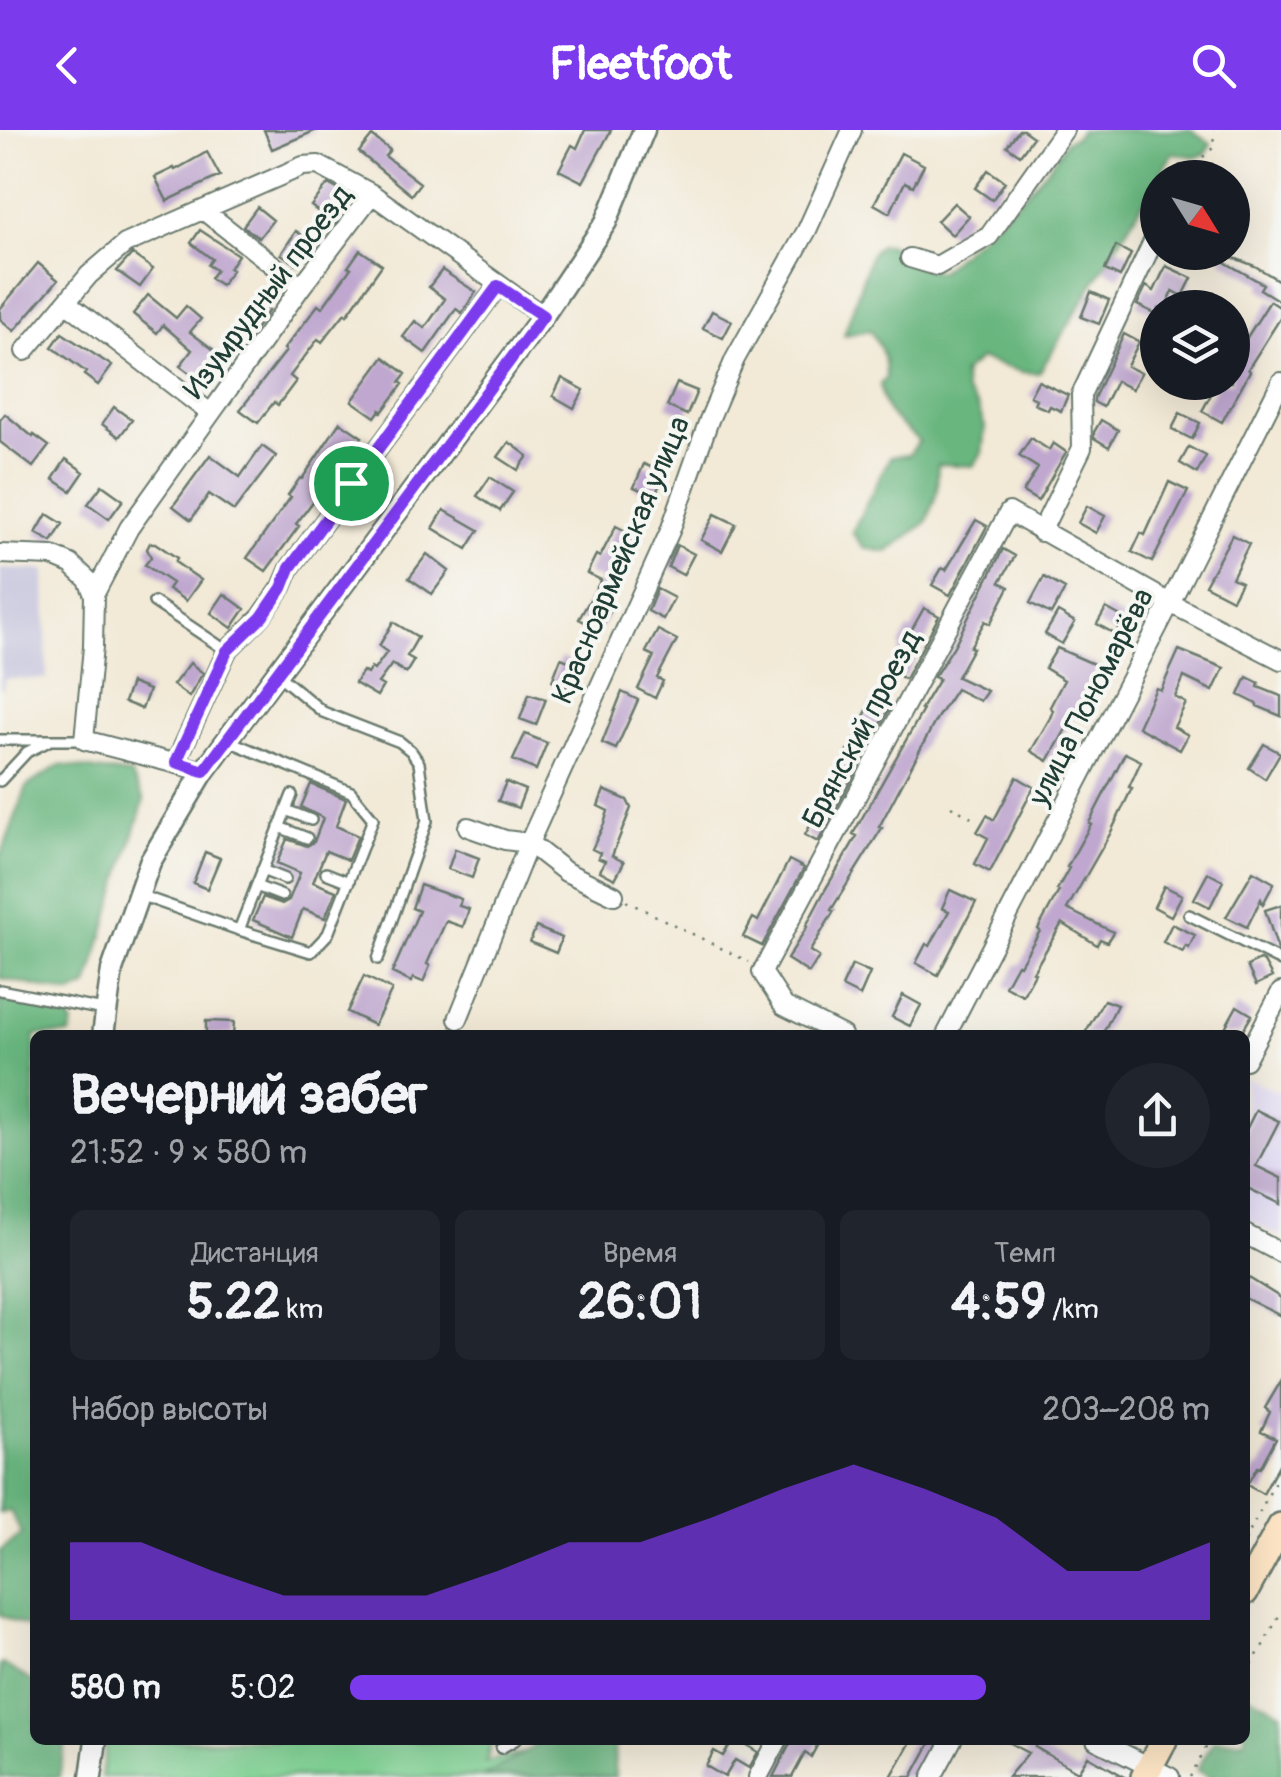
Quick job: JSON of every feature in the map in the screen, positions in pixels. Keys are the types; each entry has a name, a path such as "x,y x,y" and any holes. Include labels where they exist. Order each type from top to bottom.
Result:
{"main road":[{"path":"1250,1583 1281,1526"},
{"path":"1154,1774 1163,1745"}],"street":[{"path":"104,1030 112,970 150,862 204,771 543,316 606,222 644,130"},
{"name":"Красноармейская улица","path":"458,1020 530,843 670,531 734,359 807,230 852,130"},
{"path":"910,258 937,266 989,236 1064,130"},
{"path":"26,350 90,275 125,244 303,166 318,164 372,194"},
{"name":"Изумрудный проезд","path":"94,595 129,528 372,194 543,316"},
{"path":"204,210 302,286"},
{"path":"1140,269 1081,395 1082,448 1042,532 1281,660"},
{"path":"176,762 227,651 262,617 290,568 498,286"},
{"path":"67,303 210,414"},
{"name":"улица Пономарёва","path":"949,1030 1281,382"},
{"name":"Брянский проезд","path":"762,972 1009,512 1042,532"},
{"path":"0,554 52,556 71,564 88,580 94,595 93,648 84,740 204,771"},
{"path":"468,827 505,840 530,843 566,872 614,896"},
{"path":"762,972 784,1006 832,1030"},
{"path":"1250,1051 1281,992"},
{"path":"1250,1237 1281,1253"},
{"path":"91,1777 95,1745"},
{"path":"758,1777 775,1745"},
{"path":"932,1777 949,1745"},
{"path":"1105,1745 1154,1774"}],"lane":[{"path":"154,602 227,651"},
{"path":"277,674 323,712 400,742 419,763 426,821 378,959"},
{"path":"0,740 84,740"},
{"path":"0,780 27,752 50,740"},
{"path":"139,894 311,952 328,934 374,819 352,792 227,740"},
{"path":"239,930 292,795"},
{"path":"286,810 311,820"},
{"path":"279,827 307,838"},
{"path":"262,870 285,879"},
{"path":"326,873 349,882"},
{"path":"256,886 282,896"},
{"path":"1189,915 1281,961"},
{"path":"0,990 106,1010"},
{"path":"501,1748 506,1745"}],"path":[{"path":"1200,160 1213,148 1214,130"},
{"path":"951,806 975,820"},
{"path":"614,896 740,956 762,972"},
{"path":"1250,1531 1281,1470"},
{"path":"1250,1666 1281,1612"},
{"path":"1190,1777 1207,1745"}],"shaded area":[{"path":"0,569 45,570 47,679 4,679 3,689 0,689"},
{"path":"1250,1079 1281,1093 1281,1237 1250,1221"}],"green space":[{"path":"1081,130 1191,130 1211,143 1207,153 1197,157 1173,153 1169,160 1140,160 1140,207 1039,373 980,359 963,373 965,391 978,407 985,427 982,453 973,466 938,464 937,492 927,522 887,552 864,548 852,532 890,457 909,455 919,441 893,418 885,405 880,384 886,379 884,359 870,330 844,335 871,253 880,245 890,245 906,263 939,272 1025,194 1067,140"},
{"path":"60,765 131,775 144,800 88,986 71,994 0,978 0,858 27,786"},
{"path":"0,999 64,1010 73,1025 72,1030 30,1030 30,1628 0,1615 0,1551 22,1534 10,1511 0,1513"},
{"path":"3,1664 30,1680 30,1745 65,1745 59,1777 0,1777"},
{"path":"1250,1696 1281,1712 1281,1777 1210,1777 1197,1770 1211,1745 1250,1745"},
{"path":"106,1745 491,1745 486,1762 555,1745 578,1745 597,1777 101,1777"},
{"path":"536,1745 614,1745 615,1777 484,1777"}],"building":[{"path":"264,130 317,130 272,149"},
{"path":"585,130 611,130 583,182 559,170 572,145 577,148"},
{"path":"1019,130 1033,137 1020,155 1007,146"},
{"path":"372,136 390,150 385,156 420,183 411,195 359,152"},
{"path":"207,152 220,176 167,201 155,177"},
{"path":"901,153 924,165 913,186 905,182 890,213 874,204"},
{"path":"988,170 1005,182 992,200 975,188"},
{"path":"328,184 353,198 334,224 311,206"},
{"path":"954,203 969,216 952,235 937,221"},
{"path":"257,207 273,220 259,238 243,226"},
{"path":"200,230 238,255 221,285 210,278 216,270 208,265 212,259 191,243"},
{"path":"296,231 314,243 298,265 281,254"},
{"path":"1116,246 1131,254 1120,277 1105,270"},
{"path":"360,250 382,265 347,315 322,342 318,339 290,376 296,381 258,423 240,410 318,305 322,308"},
{"path":"132,254 153,269 140,287 117,271"},
{"path":"38,263 58,280 14,331 0,319 0,309"},
{"path":"1250,264 1281,282 1281,302 1260,289 1263,284 1238,270 1250,270"},
{"path":"442,270 476,292 462,313 456,309 425,353 403,337 415,321 425,328 445,299 429,287"},
{"path":"1164,270 1192,278 1186,290 1154,290"},
{"path":"1091,292 1109,300 1099,324 1081,317"},
{"path":"148,295 176,318 186,306 201,319 190,332 222,356 203,383 180,366 192,350 163,325 157,333 133,314"},
{"path":"255,300 269,310 251,335 237,324"},
{"path":"1270,301 1281,308 1281,317 1250,366 1250,333"},
{"path":"712,311 732,321 723,338 703,328"},
{"path":"62,333 112,366 98,385 52,347"},
{"path":"1124,334 1139,342 1127,366 1140,372 1132,389 1116,381 1103,407 1094,398"},
{"path":"384,357 406,374 400,382 403,384 375,417 352,401"},
{"path":"562,378 584,390 574,408 553,396"},
{"path":"1038,381 1068,395 1061,411 1034,404 1036,399 1030,396"},
{"path":"677,383 697,391 687,415 667,406"},
{"path":"1208,400 1234,400 1222,422 1202,411"},
{"path":"114,407 132,420 119,437 102,424"},
{"path":"1180,413 1200,423 1192,439 1172,429"},
{"path":"5,414 49,446 33,467 0,442 0,420"},
{"path":"1101,420 1118,430 1109,447 1094,438"},
{"path":"340,422 362,437 266,571 247,558"},
{"path":"1031,438 1049,450 1053,443 1066,452 1038,501 1023,492 1038,468 1019,456"},
{"path":"509,442 528,456 518,470 498,457"},
{"path":"262,446 276,456 234,511 209,494 191,520 173,506 210,455 240,477"},
{"path":"1189,447 1206,456 1197,473 1180,463"},
{"path":"66,459 84,472 71,491 53,479"},
{"path":"644,464 664,473 655,496 634,487"},
{"path":"490,477 513,492 500,511 477,496"},
{"path":"1169,482 1188,491 1152,562 1132,552 1141,533 1145,535"},
{"path":"102,485 123,500 109,519 88,504"},
{"path":"1087,506 1105,516 1096,533 1078,523"},
{"path":"444,510 479,530 467,549 433,528"},
{"path":"47,514 63,524 52,542 36,533"},
{"path":"715,514 736,524 722,551 701,540"},
{"path":"976,520 987,526 950,595 932,585 942,568 946,570"},
{"path":"616,526 637,537 604,604 612,608 600,630 579,619 601,580 587,573"},
{"path":"1232,535 1249,544 1232,578 1241,582 1232,599 1205,585"},
{"path":"150,543 177,558 175,562 201,580 186,601 168,589 172,583 145,565 151,557 147,549"},
{"path":"677,545 694,554 683,575 668,567"},
{"path":"1003,549 1015,556 1000,582 1009,587 990,624 985,621 957,677 987,691 980,701 956,689 937,718 879,827 882,828 810,951 819,957 809,973 787,959 857,836 853,834 923,710 939,679 934,677"},
{"path":"427,554 449,571 432,594 409,578"},
{"path":"1044,577 1065,589 1051,614 1030,603"},
{"path":"657,589 674,598 663,619 648,611"},
{"path":"224,594 245,609 232,628 211,613"},
{"path":"924,608 939,616 905,679 890,671 908,629 911,631"},
{"path":"1106,608 1124,618 1115,634 1097,624"},
{"path":"1058,612 1075,622 1062,644 1045,634"},
{"path":"393,622 418,637 407,656 414,660 406,673 392,664 378,683 383,686 377,696 355,683 363,671 367,674 371,668 374,670 387,652 379,646"},
{"path":"658,630 677,640 657,678 663,681 655,698 638,689 654,656 646,652"},
{"path":"1057,648 1098,666 1048,761 1031,751 1050,718 1050,707 1064,680 1045,668"},
{"path":"1179,650 1224,668 1213,691 1184,677 1175,697 1186,703 1174,727 1188,735 1180,750 1138,727"},
{"path":"561,658 579,665 569,688 552,681"},
{"path":"190,663 203,673 189,697 173,685"},
{"path":"1247,677 1259,683 1258,687 1281,696 1281,716 1239,695"},
{"path":"131,683 149,690 142,709 124,702"},
{"path":"622,692 638,700 616,749 602,743"},
{"path":"529,694 546,699 536,725 520,719"},
{"path":"871,703 888,711 818,842 805,835"},
{"path":"525,734 547,743 536,770 513,760"},
{"path":"1264,744 1280,753 1265,779 1249,768"},
{"path":"1125,753 1141,761 1129,787 1132,788 1067,909 1113,932 1107,942 1100,939 1097,945 1062,923 1023,995 1005,986 1040,931 1067,867"},
{"path":"1017,777 1034,787 990,872 975,864 988,838 977,832 987,815 994,820"},
{"path":"506,782 525,790 518,808 498,801"},
{"path":"311,784 346,799 336,826 358,836 348,860 326,851 313,882 336,891 325,918 303,909 292,937 253,920 263,897 282,904 289,900 300,873 277,863 287,839 307,846 314,842 323,818 301,807"},
{"path":"604,790 627,800 631,808 612,856 624,862 615,879 600,871 605,861 592,849 608,811 598,806"},
{"path":"455,849 479,858 472,878 448,869"},
{"path":"205,852 220,858 207,889 193,883"},
{"path":"789,860 804,868 762,946 743,937 753,918 758,921"},
{"path":"1253,871 1274,883 1247,927 1226,917"},
{"path":"1208,873 1223,881 1210,907 1194,899"},
{"path":"420,885 461,899 459,906 469,909 463,927 446,921 423,982 413,978 411,982 392,973 419,911 412,908"},
{"path":"1164,886 1182,895 1171,916 1154,907"},
{"path":"950,890 976,902 938,975 916,963 949,911 942,908"},
{"path":"1281,905 1281,952 1265,910"},
{"path":"1172,924 1195,935 1183,952 1163,942"},
{"path":"536,927 562,938 556,953 530,942"},
{"path":"1260,960 1272,977 1256,985 1247,966"},
{"path":"852,965 870,973 860,996 842,987"},
{"path":"364,976 392,990 374,1025 347,1012"},
{"path":"903,995 921,1005 910,1026 892,1017"},
{"path":"1104,1000 1117,1005 1104,1030 1087,1030"},
{"path":"1237,1006 1252,1015 1243,1030 1224,1030"},
{"path":"206,1021 234,1022 233,1030 206,1030"},
{"path":"1256,1110 1279,1121 1256,1166 1281,1178 1281,1204 1250,1189 1250,1122"},
{"path":"1250,1279 1281,1298 1281,1316 1250,1300"},
{"path":"1281,1381 1281,1461 1263,1494 1250,1487 1250,1480 1276,1438 1261,1431 1270,1412 1265,1408"},
{"path":"730,1745 746,1745 758,1752 749,1768 735,1760 725,1777 706,1766 714,1751 723,1756"},
{"path":"789,1745 817,1745 811,1757 805,1753 792,1777 773,1777"},
{"path":"909,1745 929,1745 912,1777 891,1777"},
{"path":"1013,1745 1036,1745 1078,1772 1088,1756 1125,1777 1008,1777 1028,1753"}],"route":[{"path":"498,286 543,316 204,771 176,762 227,651 262,617 290,568 351,483 498,286"}]}
